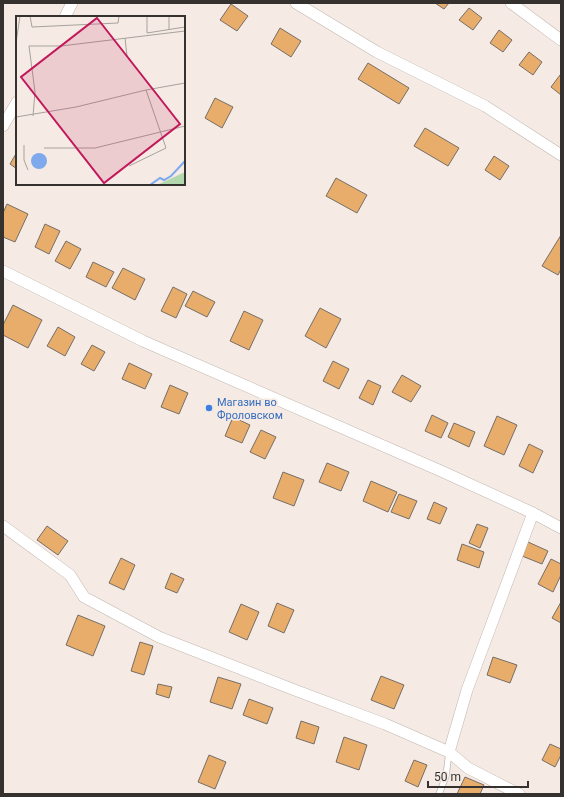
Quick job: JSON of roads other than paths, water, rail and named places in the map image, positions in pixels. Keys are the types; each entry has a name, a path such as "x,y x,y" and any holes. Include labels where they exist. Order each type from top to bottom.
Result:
{"street":[{"path":"65,16 72,3"},
{"path":"296,3 377,52 485,106 561,155"},
{"path":"511,3 561,40"},
{"path":"3,126 16,104"},
{"path":"3,271 143,341 441,471 533,513 561,528"},
{"path":"449,752 467,690 533,513"},
{"path":"3,526 70,575 84,597 159,637 292,690 385,724 449,752 468,768 519,794"}],"lane":[{"path":"439,794 446,776 449,752"}],"place":[{"name":"Магазин во Фроловском","path":"209,408"}]}
